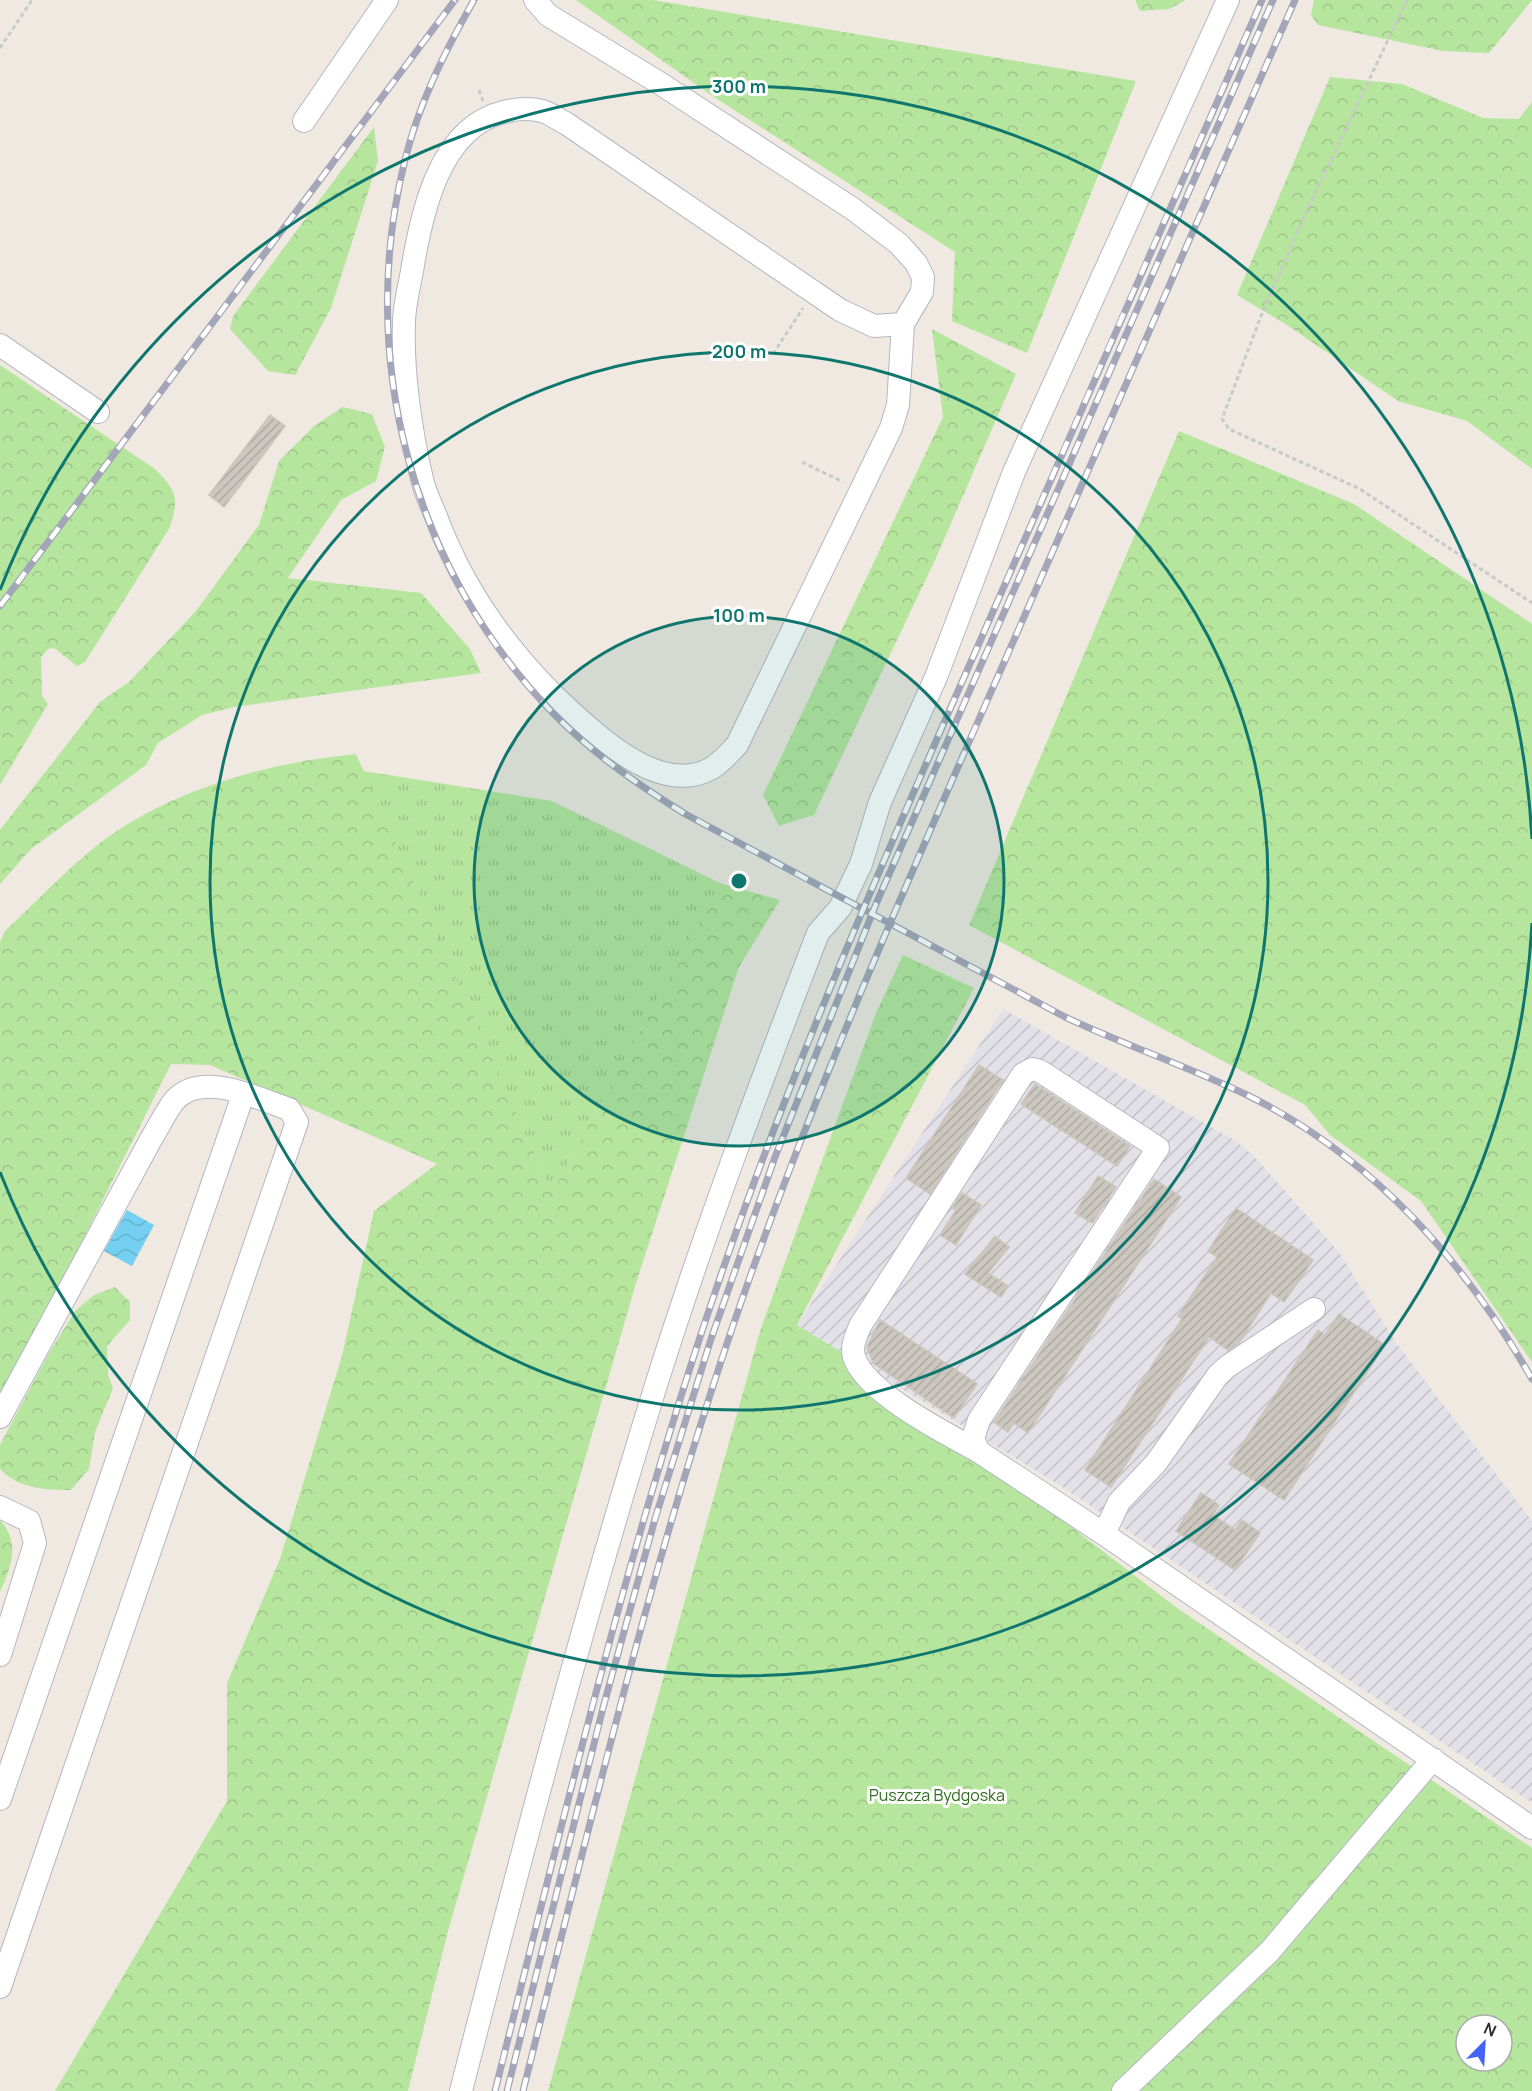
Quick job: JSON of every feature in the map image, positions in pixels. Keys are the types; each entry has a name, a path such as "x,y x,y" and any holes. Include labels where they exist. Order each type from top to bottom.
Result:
{"lane":[{"path":"304,121 387,0"},
{"path":"535,0 548,15 661,84 853,209 898,244 915,263 923,277 922,292 903,324 898,405 891,428 737,746 714,767 697,775 672,775 646,768 618,751 561,705 501,638 453,561 422,480 410,405 404,321 417,238 435,181 450,153 471,128 493,114 517,109 542,111 567,124 840,310 874,326 903,324"},
{"path":"461,2091 510,1897 587,1616 652,1396 732,1159 818,933 840,908 861,864 880,802 936,677 1014,472 1228,0"},
{"path":"0,345 98,412"},
{"path":"978,1451 973,1438 979,1420 1158,1148 1040,1071 1032,1069 1023,1074 860,1326 853,1342 853,1355 861,1372 878,1388 932,1426 978,1451 1104,1533 1532,1828"},
{"path":"0,1417 150,1141 175,1100 196,1087 204,1086 289,1109 297,1122 0,1987"},
{"path":"0,1799 243,1095"},
{"path":"1104,1533 1119,1502 1156,1463 1218,1376 1314,1309"},
{"path":"0,1507 28,1521 35,1543 0,1655"},
{"path":"1122,2091 1270,1951 1433,1759"}],"path":[{"path":"0,48 33,0"},
{"path":"1407,0 1265,306 1222,419 1229,429 1360,489 1532,603"},
{"path":"774,354 813,292"},
{"path":"802,462 861,491"}],"shaded area":[{"path":"1003,1009 1234,1140 1252,1154 1338,1251 1397,1344 1532,1521 1532,1803 1058,1484 797,1325"}],"green space":[{"path":"576,0 653,0 1136,81 1027,353 952,321 955,252 714,97"},
{"path":"1135,0 1186,0 1169,9 1140,11"},
{"path":"1314,0 1532,0 1489,53 1443,51 1318,25 1311,15"},
{"path":"1330,77 1402,84 1483,118 1519,119 1532,102 1532,469 1467,421 1398,401 1287,325 1237,295"},
{"path":"374,127 378,161 331,308 295,375 268,371 230,329 233,316"},
{"path":"932,329 1016,374 935,560 814,815 779,826 763,795 943,417"},
{"path":"0,365 155,469 172,489 175,509 170,527 85,662 77,666 54,648 48,649 41,657 42,696 48,704 0,785"},
{"path":"343,407 372,414 385,447 376,481 341,500 288,578 421,593 470,649 481,673 234,707 202,715 158,743 146,765 31,849 0,884 0,830 100,702 129,682 196,611 259,525 279,461 314,426"},
{"path":"1179,431 1354,504 1532,624 1532,1362 1421,1201 1330,1135 1305,1105 969,925"},
{"path":"356,754 552,1193 720,883 780,900 739,967 636,1283 448,1931 408,2091 55,2091 227,1801 227,1683 280,1559 342,1356 374,1211 437,1164 210,1065 171,1064 0,1405 0,942 5,931 78,861 109,836 152,810 208,786 266,769"},
{"path":"363,771 552,801 720,883 552,1194"},
{"name":"Puszcza Bydgoska","path":"903,955 974,988 797,1325 851,1358 1177,1608 1532,1848 1532,2091 548,2091 761,1328 876,1013"},
{"path":"115,1287 130,1302 130,1320 107,1346 108,1375 113,1388 95,1432 89,1469 71,1490 43,1489 16,1481 0,1469 0,1445 49,1353 76,1310 94,1295"},
{"path":"0,1520 10,1537 12,1555 0,1592"}],"water":[{"path":"127,1210 154,1225 132,1266 104,1251"}],"building":[{"path":"270,415 285,426 224,507 209,495"},
{"path":"979,1065 1003,1080 930,1194 906,1178"},
{"path":"1035,1084 1130,1146 1117,1166 1021,1104"},
{"path":"1098,1176 1116,1187 1092,1223 1075,1213"},
{"path":"1154,1179 1181,1197 1028,1433 1014,1423 1008,1432 994,1422"},
{"path":"962,1193 981,1205 956,1245 940,1235 956,1210 952,1208"},
{"path":"1236,1208 1313,1260 1284,1302 1271,1293 1239,1343 1228,1350 1209,1337 1111,1487 1085,1470 1182,1319 1178,1316 1217,1257 1208,1251"},
{"path":"995,1236 1009,1247 988,1273 1008,1286 1001,1297 965,1274"},
{"path":"1339,1314 1385,1345 1284,1500 1229,1464 1318,1330 1325,1335"},
{"path":"880,1320 977,1384 954,1418 873,1363 867,1347"},
{"path":"1201,1493 1219,1505 1213,1515 1235,1530 1242,1520 1260,1533 1235,1570 1176,1531"}],"railway":[{"path":"0,606 455,0"},
{"path":"474,0 434,78 405,160 391,234 387,309 393,383 407,455 431,525 463,592 503,655 552,712 599,755 687,815 1065,1017 1253,1098 1297,1123 1338,1151 1377,1183 1447,1255 1478,1295 1532,1379"},
{"path":"495,2091 575,1773 632,1562 695,1353 757,1174 815,1024 877,877 1262,0"},
{"path":"507,2091 603,1708 655,1519 711,1339 775,1157 876,904 1273,0"},
{"path":"523,2091 603,1772 660,1561 724,1352 760,1249 847,1025 1295,0"}]}
